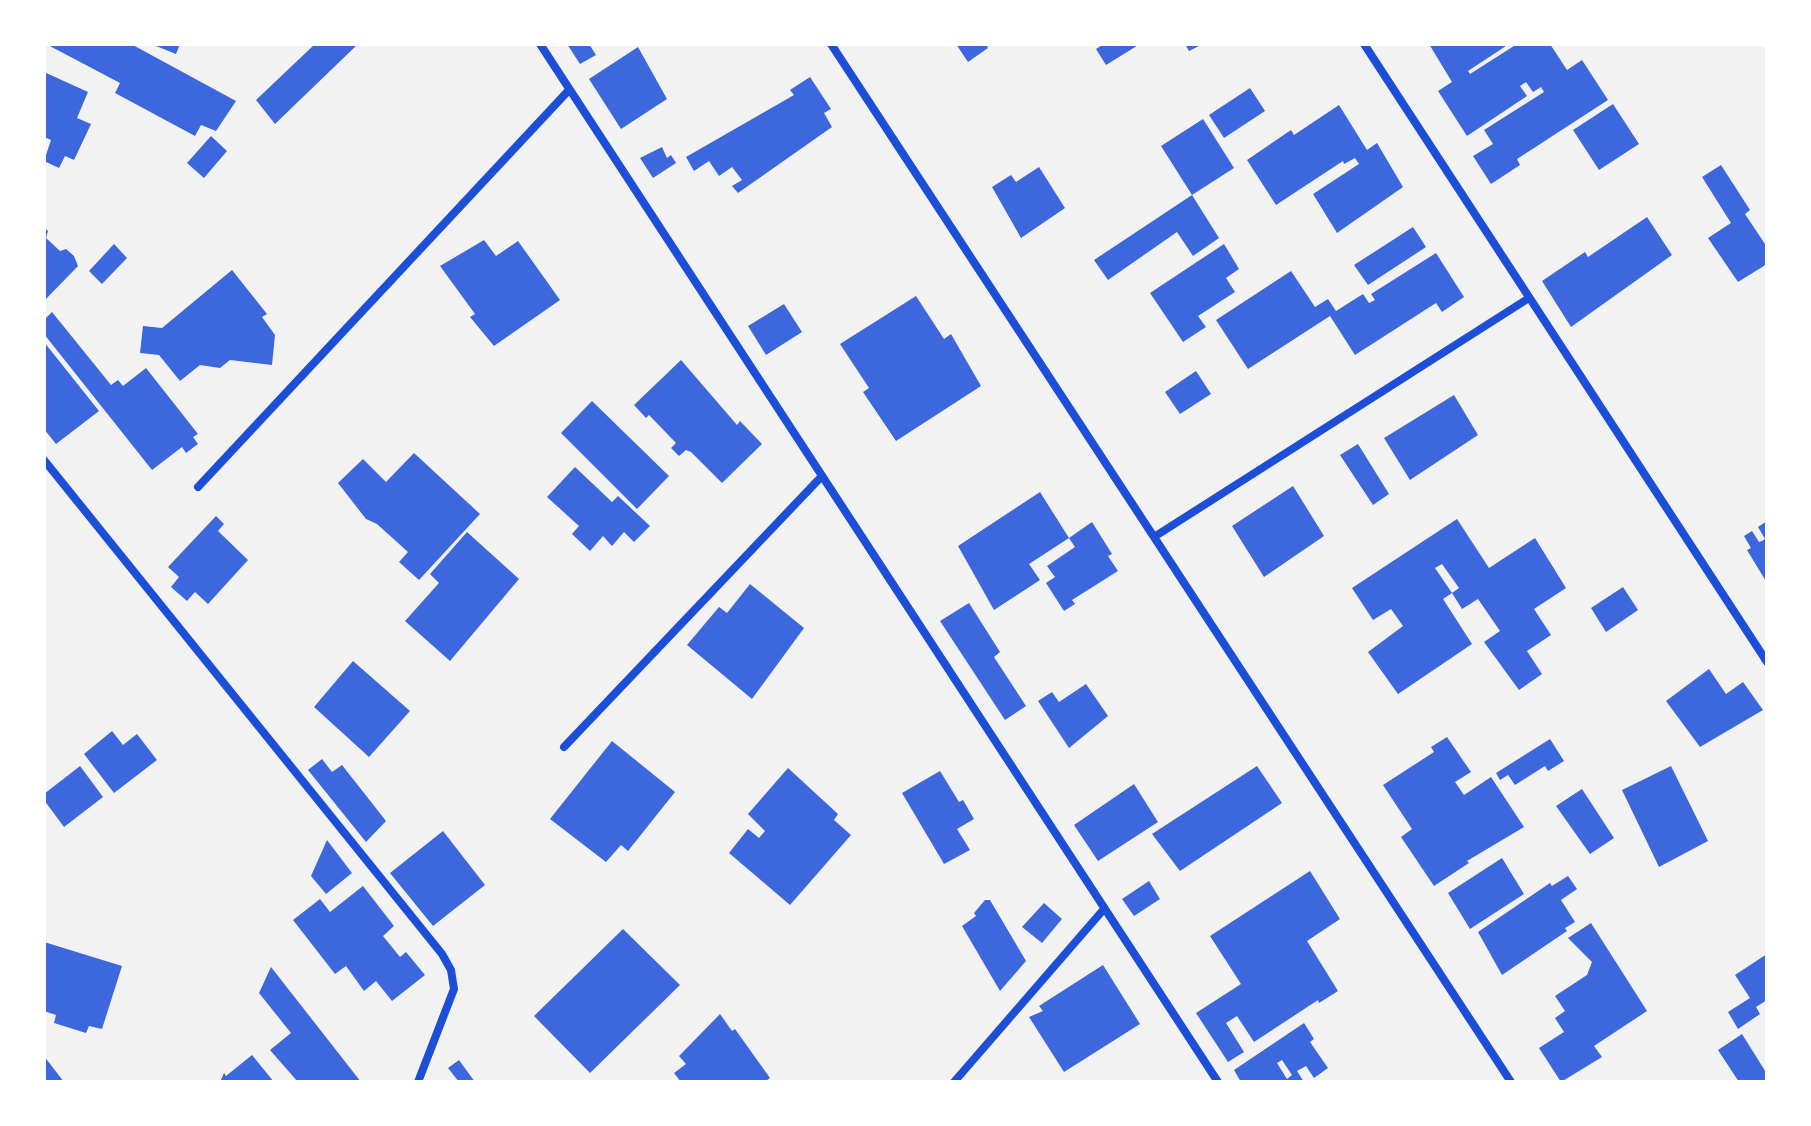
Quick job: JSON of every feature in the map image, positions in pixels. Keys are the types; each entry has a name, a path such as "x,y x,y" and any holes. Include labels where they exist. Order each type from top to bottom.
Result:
{"street":[{"path":"540,44 1218,1082"},
{"path":"831,44 1511,1082"},
{"path":"1364,44 1767,662"},
{"path":"198,487 569,90"},
{"path":"1154,537 1529,298"},
{"path":"44,460 442,954 451,970 454,989 418,1082"},
{"path":"564,747 822,476"},
{"path":"954,1082 1104,909"}],"building":[{"path":"46,44 131,44 236,101 216,131 201,125 195,136 115,93 120,83"},
{"path":"151,44 180,44 176,54"},
{"path":"315,44 358,44 275,124 256,100"},
{"path":"567,44 589,44 596,55 580,64"},
{"path":"956,44 986,44 988,48 968,62"},
{"path":"1104,44 1140,44 1106,65 1096,49"},
{"path":"1185,44 1203,44 1189,51"},
{"path":"1429,44 1509,44 1468,71 1470,74 1517,44 1550,44 1567,70 1582,60 1608,100 1517,159 1520,165 1491,184 1473,156 1493,144 1484,130 1544,92 1541,87 1533,92 1526,82 1520,86 1527,96 1467,136 1438,91 1452,82"},
{"path":"638,47 667,99 621,129 589,79"},
{"path":"44,72 88,92 77,118 91,124 74,160 65,156 59,168 44,161 51,140 44,137"},
{"path":"810,77 831,109 824,113 832,127 738,193 732,186 742,180 732,167 719,176 709,161 694,171 686,157 794,95 790,90"},
{"path":"1250,88 1265,111 1224,138 1209,115"},
{"path":"1613,104 1639,144 1599,170 1573,130"},
{"path":"1339,105 1367,150 1377,143 1403,187 1337,233 1313,194 1359,164 1355,158 1344,164 1343,161 1276,205 1247,160 1291,130 1294,135"},
{"path":"1203,119 1234,168 1192,195 1161,146"},
{"path":"211,136 227,151 204,178 187,163"},
{"path":"662,147 667,158 671,155 676,163 653,178 640,158"},
{"path":"1721,165 1750,210 1745,214 1767,247 1767,264 1738,282 1708,238 1731,223 1702,177"},
{"path":"1039,167 1065,208 1021,238 992,187 1011,175 1016,182"},
{"path":"1192,195 1219,238 1193,256 1177,232 1108,280 1094,260"},
{"path":"1647,217 1672,255 1571,327 1542,281 1585,252 1588,257"},
{"path":"44,227 48,231 46,238 60,251 66,249 74,256 78,266 44,301"},
{"path":"1413,227 1426,247 1368,285 1354,265"},
{"path":"484,240 496,256 518,241 560,300 494,346 470,317 475,314 440,266"},
{"path":"114,244 127,258 102,284 89,271"},
{"path":"1224,244 1239,269 1226,278 1235,292 1198,316 1206,327 1183,342 1150,293"},
{"path":"1436,253 1464,297 1442,312 1436,303 1355,355 1330,316 1248,369 1216,320 1291,271 1315,307 1328,299 1336,311 1363,294 1369,303 1375,300 1371,294"},
{"path":"232,270 267,314 262,317 275,335 272,365 230,360 220,368 200,365 180,381 159,355 140,353 143,326 162,328"},
{"path":"916,296 944,339 951,334 981,386 896,441 863,392 869,388 840,344"},
{"path":"784,304 802,332 766,355 748,326"},
{"path":"52,312 111,385 118,380 123,386 146,368 198,434 193,437 198,444 186,453 182,447 152,470 44,334 44,320"},
{"path":"44,342 99,411 56,444 44,429"},
{"path":"681,360 737,425 740,421 762,444 722,483 691,452 686,450 679,456 671,448 676,443 649,415 646,418 634,405"},
{"path":"1196,371 1211,394 1180,414 1165,392"},
{"path":"1454,395 1478,435 1410,480 1384,438"},
{"path":"592,401 669,476 637,509 561,433"},
{"path":"1358,444 1389,494 1373,505 1340,455"},
{"path":"414,453 480,514 419,580 399,562 408,552 377,524 366,519 338,483 363,459 386,482"},
{"path":"575,467 612,502 618,496 650,526 634,542 624,532 612,546 603,536 590,551 572,534 579,526 547,497"},
{"path":"1293,486 1324,536 1264,577 1232,526"},
{"path":"1040,492 1069,538 1029,564 1040,580 994,610 958,546"},
{"path":"216,516 224,524 218,531 248,560 208,604 195,592 187,601 171,587 179,577 168,567"},
{"path":"1457,519 1489,568 1535,538 1566,588 1534,609 1551,635 1527,651 1542,674 1519,690 1484,642 1500,631 1478,599 1462,609 1452,593 1443,599 1472,644 1398,694 1368,652 1403,626 1391,609 1373,620 1352,588","holes":["1442,564 1459,588 1452,593 1435,568"]},
{"path":"1767,521 1767,583 1747,550 1751,548 1744,536 1752,531 1759,542 1762,541 1765,539 1758,527"},
{"path":"1092,522 1112,554 1108,556 1118,571 1072,600 1075,604 1064,611 1046,583 1055,577 1047,566 1075,547 1069,538"},
{"path":"467,532 519,579 450,661 405,621 439,583 430,574"},
{"path":"750,584 804,628 752,699 687,645 719,607 727,613"},
{"path":"1623,587 1638,610 1606,632 1591,608"},
{"path":"969,603 1000,652 994,657 1026,706 1005,720 940,621"},
{"path":"353,661 410,711 369,757 314,707"},
{"path":"1709,669 1726,694 1743,682 1763,710 1700,747 1666,701"},
{"path":"1086,684 1108,716 1069,748 1038,701 1052,692 1059,702"},
{"path":"112,731 123,745 137,734 157,760 114,793 84,754"},
{"path":"1447,737 1471,772 1455,782 1464,795 1491,777 1524,827 1467,861 1469,863 1434,886 1401,837 1412,829 1383,785 1434,752 1431,747"},
{"path":"1550,739 1564,761 1548,771 1545,766 1515,785 1508,775 1500,780 1496,773"},
{"path":"612,741 675,792 628,851 621,845 606,862 550,819"},
{"path":"322,759 332,772 342,765 386,821 366,842 308,770"},
{"path":"80,766 103,797 64,827 44,800 44,794"},
{"path":"1257,766 1282,803 1180,871 1152,834"},
{"path":"1671,766 1708,841 1659,867 1622,790"},
{"path":"788,768 838,814 834,820 851,835 790,905 729,853 748,829 759,838 765,831 748,814"},
{"path":"940,771 959,802 963,800 974,819 957,829 970,850 944,864 902,793"},
{"path":"1134,784 1158,822 1098,861 1074,825"},
{"path":"1582,789 1614,838 1590,854 1556,806"},
{"path":"443,831 485,885 433,926 390,873"},
{"path":"327,840 352,873 326,894 311,876"},
{"path":"1502,858 1524,894 1470,929 1448,893"},
{"path":"1310,871 1340,919 1307,941 1338,991 1319,1003 1318,1000 1254,1042 1237,1016 1226,1023 1244,1052 1228,1062 1196,1013 1241,984 1210,936"},
{"path":"1568,876 1577,889 1561,900 1575,922 1565,928 1567,931 1502,975 1478,932 1550,883 1552,886"},
{"path":"1149,881 1160,899 1134,916 1122,899"},
{"path":"363,886 394,926 383,936 400,957 406,952 425,975 392,1001 376,981 364,991 346,966 335,974 293,920 320,899 330,912"},
{"path":"985,900 990,900 1026,961 1000,991 962,926 976,916 974,913"},
{"path":"1044,903 1062,919 1042,943 1022,927"},
{"path":"1591,923 1647,1011 1594,1046 1602,1057 1561,1082 1539,1048 1564,1032 1555,1018 1565,1011 1555,996 1587,975 1592,962 1568,938"},
{"path":"623,929 680,985 590,1073 534,1016"},
{"path":"44,942 122,966 102,1029 89,1026 86,1033 54,1023 56,1015 44,1011"},
{"path":"1767,954 1767,1000 1756,1007 1760,1014 1738,1029 1728,1012 1750,998 1735,975"},
{"path":"1103,965 1140,1024 1064,1072 1029,1017 1043,1011 1039,1006"},
{"path":"271,967 361,1082 298,1082 270,1050 291,1033 259,993"},
{"path":"720,1014 732,1031 735,1029 770,1078 764,1082 681,1082 674,1073 686,1064 679,1056"},
{"path":"1304,1023 1314,1039 1310,1042 1328,1068 1314,1078 1306,1066 1297,1071 1304,1082 1241,1082 1234,1070","holes":["1282,1060 1292,1075 1287,1079 1277,1063"]},
{"path":"1742,1034 1767,1074 1767,1082 1739,1082 1718,1050"},
{"path":"252,1055 274,1082 220,1082 224,1073 226,1076"},
{"path":"44,1056 64,1082 44,1082"},
{"path":"459,1060 475,1082 459,1082 448,1068"}]}
